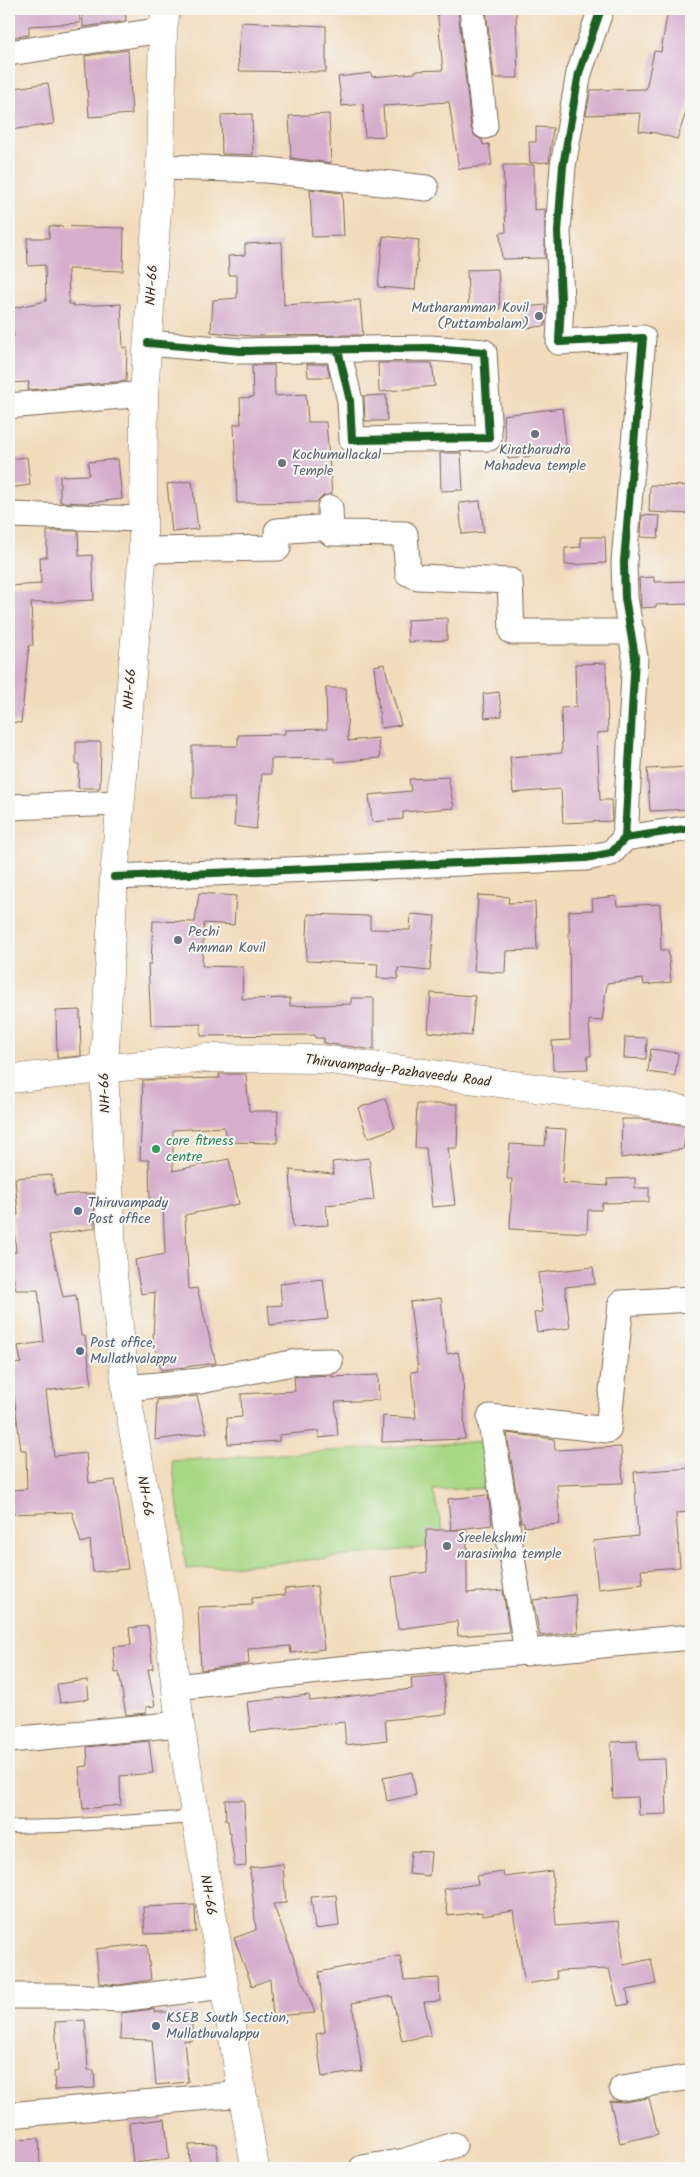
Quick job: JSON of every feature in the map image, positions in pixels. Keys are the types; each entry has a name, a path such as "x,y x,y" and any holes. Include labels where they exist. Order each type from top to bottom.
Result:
{"main road":[{"name":"NH-66","path":"165,19 160,167 144,394 142,550 114,877 104,1068 113,1275 126,1388 168,1621 180,1724 255,2168"},
{"name":"Thiruvampady-Pazhaveedu Road","path":"9,1079 206,1058 322,1059 691,1111"}],"street":[{"path":"472,9 485,126"},
{"path":"601,9 579,73 562,166 558,231 561,301 559,342 642,338 624,562 625,598 635,656 625,838"},
{"path":"9,53 165,19"},
{"path":"160,167 267,170 426,188"},
{"path":"148,343 240,351 430,348 484,352 489,438 352,440 350,401 338,350"},
{"path":"9,406 144,394"},
{"path":"9,515 143,519"},
{"path":"142,550 278,548 277,531 330,518 331,534 405,534 408,573 418,577 510,581 512,632 632,632"},
{"path":"9,806 120,803"},
{"path":"114,877 586,858 611,853 625,838 691,828"},
{"path":"527,1653 490,1417 608,1430 621,1303 691,1299"},
{"path":"126,1388 200,1381 297,1362 330,1361"},
{"path":"176,1687 328,1670 691,1637"},
{"path":"9,1740 180,1724"},
{"path":"9,1996 70,1996 119,1999 224,1986"},
{"path":"622,2088 691,2077"},
{"path":"9,2115 242,2094"},
{"path":"362,2168 405,2161 454,2145"}],"lane":[{"path":"9,1827 61,1826 195,1816"}],"green space":[{"path":"487,1441 495,1488 433,1490 446,1545 300,1561 186,1569 172,1461"}],"building":[{"path":"9,9 79,9 80,23 29,26 29,35 9,38"},
{"path":"82,9 125,9 126,21 83,27"},
{"path":"437,9 458,9 471,128 474,135 482,140 483,145 489,144 492,165 459,169 449,102 383,106 385,136 365,137 363,104 342,106 338,77 371,73 372,77 415,73 415,71 443,70"},
{"path":"486,9 516,9 518,78 494,78"},
{"path":"668,9 691,10 691,97 677,139 656,133 639,131 641,113 586,115 591,90 646,89 654,51 661,52"},
{"path":"241,22 326,26 326,72 239,71 238,54"},
{"path":"128,50 132,114 89,117 85,56"},
{"path":"48,83 54,124 9,130 9,89"},
{"path":"252,114 253,155 222,154 221,115"},
{"path":"329,114 331,163 291,158 289,116"},
{"path":"536,127 553,128 549,162 530,163 529,142 536,142"},
{"path":"503,165 534,165 534,210 545,209 545,258 502,259 500,233 506,232"},
{"path":"310,189 342,193 344,236 312,237"},
{"path":"49,226 124,228 123,271 68,269 69,304 73,304 73,306 121,304 123,348 127,347 126,381 28,390 29,382 9,383 9,337 14,336 9,309 46,301 45,265 28,266 27,238 49,238"},
{"path":"383,236 419,240 415,290 378,287"},
{"path":"282,242 284,305 360,300 363,335 251,336 211,332 213,300 237,298 237,275 229,275 228,256 245,255 245,244"},
{"path":"498,269 500,309 469,311 467,270"},
{"name":"Mutharamman Kovil (Puttambalam)","path":"546,305 545,326 526,328 524,307"},
{"path":"378,363 432,363 435,386 379,392"},
{"path":"307,364 327,364 330,377 308,377"},
{"name":"Kochumullackal Temple","path":"252,365 274,365 275,396 306,394 308,422 326,422 332,494 323,496 317,502 237,503 234,424 241,424 240,398 253,397"},
{"path":"386,395 387,421 365,421 364,396"},
{"name":"Kiratharudra Mahadeva temple","path":"562,408 567,452 508,459 503,415"},
{"path":"440,453 461,453 463,490 441,491"},
{"path":"27,457 30,485 9,488 9,459"},
{"path":"118,459 122,499 87,503 60,502 60,476 89,475 88,462"},
{"path":"192,481 198,529 172,532 167,484"},
{"path":"650,485 691,486 691,514 649,512"},
{"path":"480,501 484,532 462,534 459,503"},
{"path":"642,515 660,516 658,538 641,537"},
{"path":"47,531 78,531 79,556 92,555 94,600 31,603 33,645 29,645 21,723 9,722 9,586 41,584 40,557 47,557"},
{"path":"580,537 605,537 606,563 565,565 565,548 581,547"},
{"path":"654,577 654,582 690,581 691,604 656,605 656,607 641,608 639,578"},
{"path":"447,618 447,640 408,642 407,620"},
{"path":"606,663 608,732 597,733 600,800 611,800 612,821 563,823 561,789 513,793 510,757 562,753 561,708 576,707 575,664"},
{"path":"384,664 401,725 381,728 374,666"},
{"path":"326,688 346,688 348,741 378,738 380,758 335,762 334,758 271,759 271,774 262,774 256,829 234,826 236,798 192,798 192,746 238,746 238,735 285,734 285,730 327,729"},
{"path":"499,692 502,716 485,718 483,694"},
{"path":"76,742 101,742 100,788 78,788 79,764 76,764"},
{"path":"691,767 691,809 650,811 647,769"},
{"path":"448,777 454,808 403,812 403,819 372,822 369,795 411,791 409,779"},
{"path":"199,893 236,896 234,925 204,923 202,966 243,967 242,999 290,998 290,1006 351,1004 351,998 374,998 374,1050 324,1043 324,1038 315,1038 315,1035 201,1036 201,1024 151,1025 148,964 151,964 153,921 195,922"},
{"path":"478,895 509,897 508,903 535,902 537,950 506,951 505,973 474,971"},
{"path":"616,896 617,906 660,904 661,950 668,950 671,982 644,985 643,979 607,983 602,1021 589,1020 591,1056 587,1056 588,1069 553,1070 552,1041 570,1040 569,911 593,910 592,899"},
{"path":"308,914 370,916 370,929 410,930 411,914 435,916 430,971 398,968 398,979 377,978 378,964 306,961"},
{"path":"431,993 475,996 471,1036 428,1032"},
{"path":"80,1010 81,1056 57,1058 56,1011"},
{"path":"625,1037 647,1038 646,1059 624,1058"},
{"path":"651,1049 678,1053 675,1076 648,1072"},
{"path":"219,1074 246,1074 249,1111 278,1111 277,1143 226,1142 224,1127 173,1130 173,1171 229,1159 239,1204 185,1215 189,1289 197,1288 216,1363 161,1370 153,1340 155,1292 141,1294 135,1260 165,1254 163,1205 150,1206 149,1160 140,1160 143,1080 220,1078"},
{"path":"385,1099 395,1128 368,1138 358,1108"},
{"path":"417,1104 458,1104 457,1148 448,1148 455,1205 432,1207 426,1148 415,1148"},
{"path":"622,1119 642,1119 687,1126 683,1149 621,1158"},
{"path":"547,1128 566,1129 562,1183 608,1186 607,1179 635,1178 635,1188 649,1188 649,1202 602,1203 601,1210 588,1210 587,1233 510,1229 512,1179 507,1179 510,1144 545,1146"},
{"path":"369,1158 374,1200 326,1205 328,1225 293,1227 290,1170 334,1174 332,1162"},
{"path":"52,1175 55,1195 94,1193 95,1228 49,1235 63,1297 76,1295 81,1336 85,1336 92,1384 46,1391 54,1456 86,1453 89,1483 115,1480 128,1569 93,1572 90,1540 81,1543 72,1512 9,1514 9,1490 27,1489 26,1450 21,1450 14,1396 9,1397 9,1365 21,1363 18,1346 44,1342 38,1290 16,1290 9,1259 9,1253 16,1252 13,1215 18,1215 15,1178"},
{"path":"593,1267 595,1284 565,1287 570,1328 537,1332 534,1313 543,1312 538,1273"},
{"path":"323,1279 328,1319 270,1325 268,1306 282,1305 280,1284"},
{"path":"441,1298 447,1354 458,1352 463,1376 465,1439 382,1442 383,1416 416,1418 411,1372 418,1371 410,1302"},
{"path":"332,1375 332,1377 378,1375 379,1400 335,1402 338,1436 319,1438 319,1431 279,1435 279,1441 228,1444 227,1418 242,1417 241,1394 295,1391 294,1377"},
{"path":"197,1396 207,1433 155,1440 157,1400"},
{"path":"507,1433 554,1439 555,1450 621,1447 623,1483 557,1485 560,1524 524,1527 524,1522 521,1522"},
{"path":"691,1468 691,1512 676,1513 680,1567 641,1570 643,1584 598,1589 593,1541 638,1536 634,1472"},
{"path":"488,1495 492,1525 451,1530 448,1499"},
{"path":"426,1530 467,1530 467,1593 503,1590 509,1632 458,1636 457,1621 398,1629 392,1577 427,1572"},
{"path":"317,1586 324,1649 291,1653 290,1646 248,1649 249,1664 201,1670 198,1607 252,1605 252,1598 285,1595 284,1589"},
{"path":"575,1595 578,1632 540,1636 533,1600"},
{"path":"148,1626 153,1669 148,1669 155,1706 146,1707 146,1713 126,1715 119,1672 115,1673 113,1647 131,1645 129,1628"},
{"path":"443,1675 447,1714 385,1720 387,1740 346,1745 344,1722 251,1732 247,1702 309,1695 310,1701 412,1689 411,1678"},
{"path":"87,1680 89,1699 60,1703 57,1684"},
{"path":"149,1741 153,1773 120,1776 121,1805 83,1809 79,1767 88,1766 87,1747"},
{"path":"637,1741 638,1760 665,1759 667,1814 639,1815 638,1797 613,1798 611,1742"},
{"path":"412,1772 416,1795 387,1801 383,1778"},
{"path":"225,1800 244,1800 246,1866 235,1867 228,1821 226,1821"},
{"path":"411,1851 431,1852 429,1876 409,1874"},
{"path":"283,1864 286,1903 273,1904 315,2013 273,2016 270,1979 252,1986 234,1938 256,1930 250,1868"},
{"path":"552,1871 556,1926 619,1921 624,1965 651,1959 656,1984 627,1990 629,2004 618,2006 609,1969 556,1971 557,1979 525,1984 513,1911 482,1916 482,1912 448,1916 444,1889 478,1884 476,1876 503,1872 504,1877"},
{"path":"336,1895 339,1926 315,1929 311,1897"},
{"path":"195,1905 196,1932 145,1934 143,1907"},
{"path":"147,1944 151,1980 119,1985 99,1983 96,1949"},
{"path":"400,1956 404,1980 439,1978 440,2001 424,2002 431,2035 402,2041 392,1996 352,2003 362,2071 322,2077 316,2034 325,2032 319,1972"},
{"path":"154,2009 154,2012 192,2012 192,2041 184,2040 188,2082 156,2085 152,2040 120,2039 121,2013"},
{"path":"85,2020 88,2070 94,2070 95,2088 55,2090 54,2072 58,2071 55,2022"},
{"path":"649,2098 658,2134 620,2143 610,2101 624,2102"},
{"path":"165,2119 169,2159 133,2163 129,2123"},
{"path":"39,2138 40,2168 9,2168 9,2139"},
{"path":"217,2144 219,2168 190,2168 189,2145"}],"cycle path":[{"path":"601,9 579,73 563,166 558,231 561,301 559,342 643,338 624,562 625,598 635,657 625,838"},
{"path":"148,343 240,351 430,348 484,352 489,438 352,440 350,401 338,350"},
{"path":"114,877 586,858 611,853 625,838 691,828"}],"place":[{"name":"Mutharamman Kovil (Puttambalam)","path":"539,316"},
{"name":"Kiratharudra Mahadeva temple","path":"535,434"},
{"name":"Kochumullackal Temple","path":"282,463"},
{"name":"Pechi Amman Kovil","path":"178,940"},
{"name":"core fitness centre","path":"156,1149"},
{"name":"Thiruvampady Post office","path":"78,1211"},
{"name":"Post office, Mullathvalappu","path":"80,1351"},
{"name":"Sreelekshmi narasimha temple","path":"447,1546"},
{"name":"KSEB South Section, Mullathuvalappu","path":"156,2026"}]}
